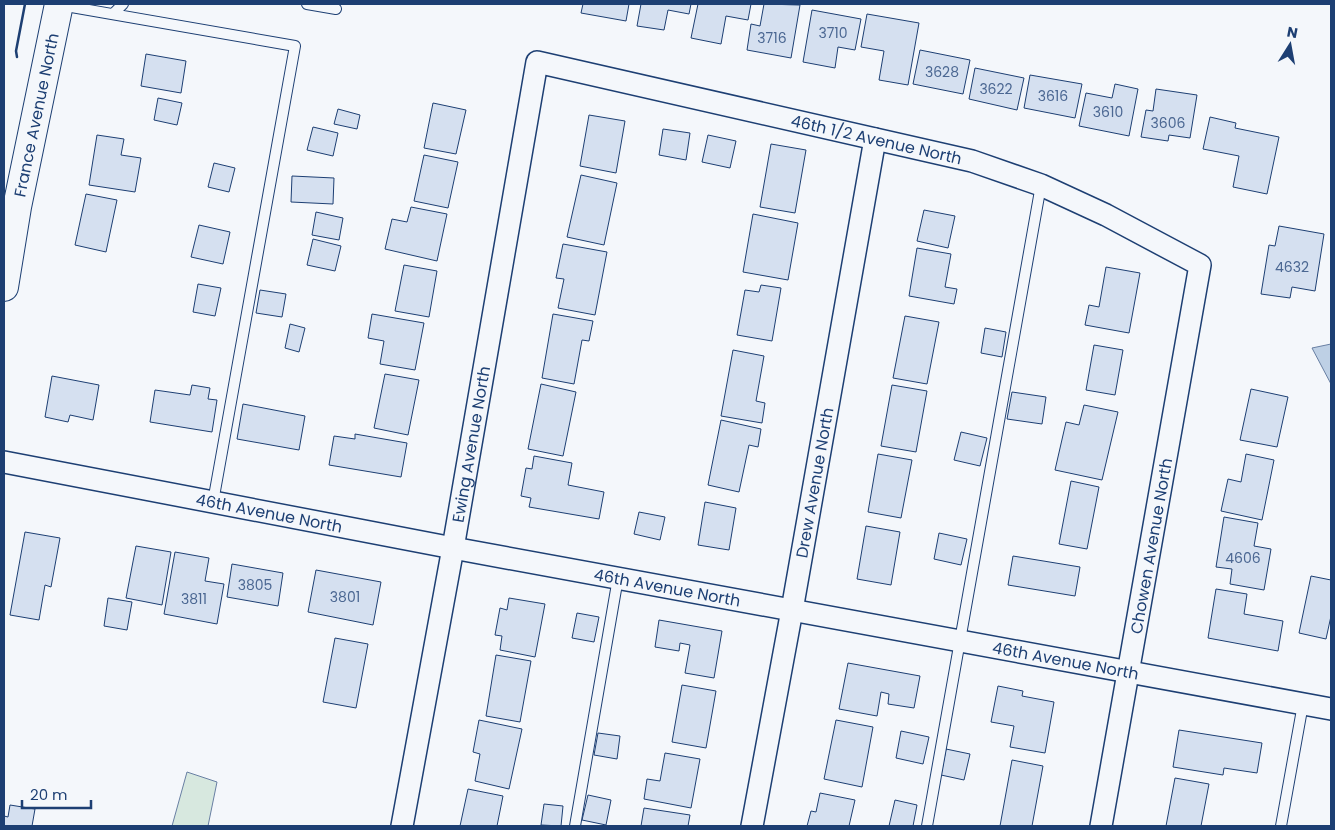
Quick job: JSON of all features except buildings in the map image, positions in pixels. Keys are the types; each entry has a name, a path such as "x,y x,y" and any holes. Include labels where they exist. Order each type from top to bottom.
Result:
{"street":[{"name":"France Avenue North","path":"4,286 10,206 59,4"},
{"name":"46th 1/2 Avenue North","path":"537,62 972,161 1041,185 1106,215 1200,265"},
{"name":"Ewing Avenue North","path":"402,826 537,62"},
{"name":"Drew Avenue North","path":"752,826 875,139"},
{"name":"Chowen Avenue North","path":"1101,826 1200,265"},
{"name":"46th Avenue North","path":"4,462 452,548 1331,709"}],"lane":[{"path":"59,4 295,46 213,502"},
{"path":"113,14 123,4"},
{"path":"307,4 336,8"},
{"path":"928,826 1041,185"},
{"path":"574,826 618,578"},
{"path":"1281,826 1303,704"}],"shaded area":[{"path":"187,772 217,782 208,826 172,826"}],"water":[{"path":"1331,344 1331,384 1312,348"}],"wall":[{"path":"17,57 16,51 25,4"}]}
